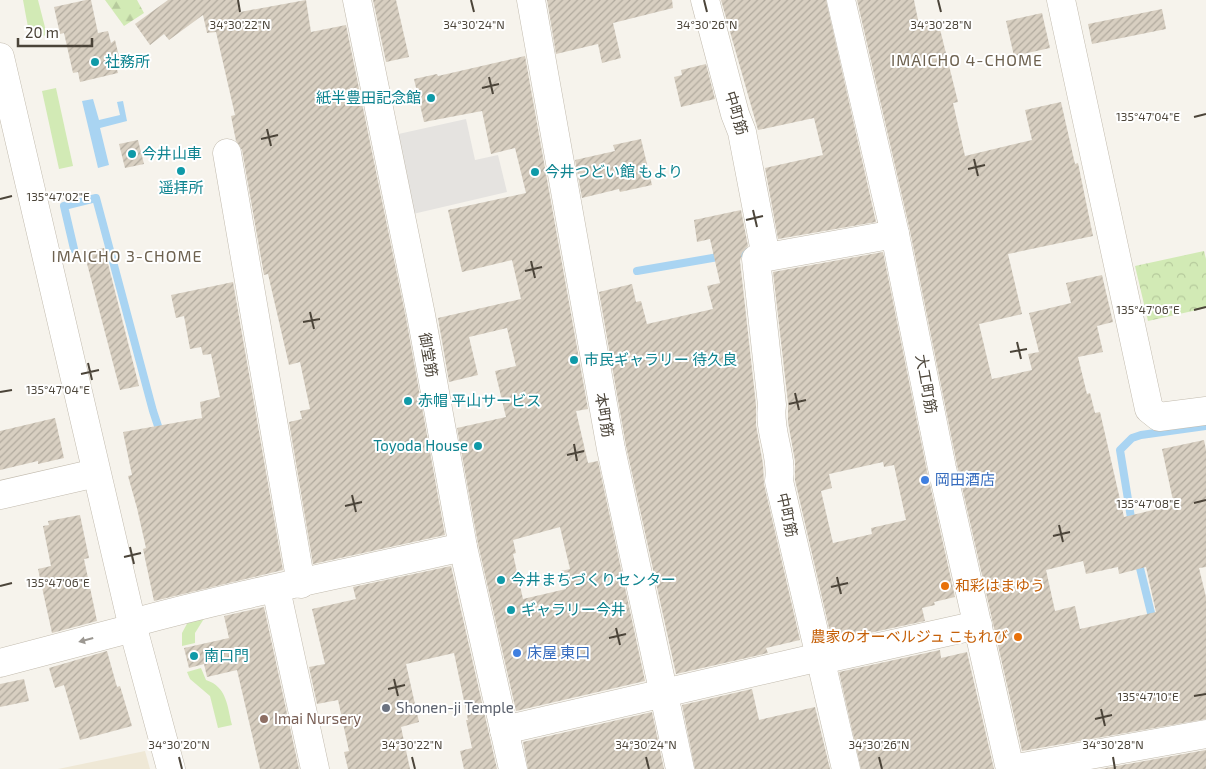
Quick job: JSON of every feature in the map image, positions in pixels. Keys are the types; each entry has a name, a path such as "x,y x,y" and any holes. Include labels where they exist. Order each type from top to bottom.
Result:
{"street":[{"name":"御堂筋","path":"357,0 421,315 463,547 513,769"},
{"name":"本町筋","path":"531,0 610,449 680,769"},
{"name":"中町筋","path":"706,0 735,114 742,132 761,258 772,404 770,419 780,470 779,480 846,769"},
{"name":"大工町筋","path":"841,0 895,234 927,384 926,389 942,468 1011,769"},
{"path":"1061,0 1149,409 1159,417 1206,411"},
{"path":"0,57 96,473 171,769"},
{"path":"227,153 314,769"},
{"path":"761,258 895,234"},
{"path":"0,495 96,473"},
{"path":"0,663 209,602 463,547"},
{"path":"504,730 663,692 978,625"},
{"path":"1011,769 1206,734"}],"shaded area":[{"path":"466,119 475,160 498,155 507,192 413,214 394,135"},
{"path":"145,751 150,769 58,769"}],"green space":[{"path":"23,0 38,0 47,35 30,38"},
{"path":"105,0 137,0 144,13 124,26"},
{"path":"56,88 73,166 59,169 42,91"},
{"path":"1204,251 1206,259 1206,308 1148,321 1135,266"},
{"path":"205,617 195,633 195,643 182,646 182,633 189,620"},
{"path":"201,668 206,680 213,683 222,692 232,725 218,728 210,696 190,679 187,672"}],"water":[{"path":"93,99 99,120 120,115 117,102 123,101 127,121 100,128 109,165 98,168 82,101"}],"building":[{"path":"91,0 98,33 108,31 111,43 115,40 121,65 116,66 118,73 80,82 78,72 73,73 64,33 60,34 54,7"},
{"path":"168,0 238,0 240,12 306,0 311,32 346,25 406,318 445,535 313,564 289,422 302,419 300,411 310,409 300,362 289,365 268,274 264,275 242,150 236,141 231,116 235,115 216,32 207,33 203,15 169,40 164,34 150,45 135,24"},
{"path":"373,0 396,0 409,57 386,62"},
{"path":"547,0 672,0 673,8 613,23 621,58 602,63 598,44 556,54"},
{"path":"721,0 826,0 876,222 778,239 765,168 823,155 814,118 758,130"},
{"path":"857,0 914,0 919,25 938,21 958,102 953,103 965,156 1032,140 1025,110 1061,102 1075,164 1078,163 1093,236 1008,254 1022,314 979,324 992,379 1032,370 1028,354 1039,352 1029,313 1071,303 1066,283 1102,275 1113,322 1097,326 1103,352 1078,357 1087,394 1090,393 1095,413 1100,412 1124,517 1174,505 1162,449 1204,440 1206,450 1206,567 1199,568 1206,597 1206,719 1022,751 957,465 910,231","holes":["1083,561 1086,574 1118,567 1119,574 1146,567 1156,612 1080,629 1075,606 1055,611 1046,570"]},
{"path":"1162,9 1166,29 1092,44 1088,24"},
{"path":"1042,13 1050,48 1014,56 1006,21"},
{"path":"525,56 588,409 576,411 588,463 598,461 645,681 516,711 478,544 457,428 506,417 495,371 516,366 507,328 469,337 478,375 449,382 438,318 521,299 512,260 462,272 448,210 526,193 515,148 491,154 482,111 424,122 414,79 437,74 438,76","holes":["560,527 570,569 561,571 566,589 523,599 513,554 516,553 513,540"]},
{"path":"706,64 715,99 681,107 674,77 682,75 681,70"},
{"path":"641,139 652,185 620,192 619,189 582,198 575,160 615,151 613,145"},
{"name":"今井山車","path":"138,140 144,164 125,168 119,144"},
{"path":"741,210 748,246 742,253 740,261 756,405 756,425 763,464 764,484 800,640 766,648 768,653 676,674 626,446 599,292 632,284 636,302 641,301 647,324 713,309 707,286 720,283 710,239 697,242 694,220"},
{"path":"104,248 139,386 120,390 84,252"},
{"path":"883,252 927,471 955,597 934,602 935,605 922,608 925,621 832,641 795,480 795,461 788,422 788,403 773,272","holes":["883,462 884,467 894,465 906,520 871,528 872,534 833,543 821,491 832,488 829,474"]},
{"path":"233,282 283,570 154,601 143,549 146,548 128,476 132,475 123,432 202,418 200,402 220,397 211,354 203,355 201,347 190,349 184,316 176,318 171,295"},
{"path":"55,418 64,458 38,464 38,461 0,470 0,431"},
{"path":"80,515 89,558 84,559 97,621 52,633 38,569 51,566 43,526 49,525 48,521"},
{"path":"451,566 497,769 464,769 460,751 472,748 454,653 406,664 419,722 401,727 410,769 348,769 344,752 349,751 338,700 317,704 309,667 325,664 312,609 356,599 353,587"},
{"path":"264,607 299,769 260,769 237,670 207,677 204,664 189,668 184,648 229,638 224,616"},
{"path":"940,650 941,658 967,652 994,769 861,769 839,672"},
{"path":"107,651 117,687 120,686 132,726 80,740 64,685 55,688 49,668"},
{"path":"24,679 29,701 0,707 0,684"},
{"path":"752,689 759,720 815,707 830,769 695,769 682,705"},
{"path":"652,712 664,769 528,769 523,742"},
{"path":"1206,750 1206,769 1100,769"}],"waterway":[{"path":"74,249 64,206 96,198 161,435"},
{"path":"637,271 753,251"},
{"path":"1132,524 1120,450 1132,438 1141,435 1206,426"},
{"path":"1138,560 1153,621"}],"place":[{"name":"社務所","path":"95,62"},
{"name":"紙半豊田記念館","path":"431,98"},
{"name":"今井山車","path":"132,154"},
{"name":"遥拝所","path":"181,171"},
{"name":"今井つどい館 もより","path":"535,172"},
{"name":"市民ギャラリー 待久良","path":"574,360"},
{"name":"赤帽 平山サービス","path":"408,401"},
{"name":"Toyoda House","path":"478,446"},
{"name":"岡田酒店","path":"925,480"},
{"name":"今井まちづくりセンター","path":"501,580"},
{"name":"和彩はまゆう","path":"945,586"},
{"name":"ギャラリー今井","path":"511,610"},
{"name":"農家のオーベルジュ こもれび","path":"1018,637"},
{"name":"床屋 東口","path":"517,653"},
{"name":"南口門","path":"194,656"},
{"name":"Shonen-ji Temple","path":"386,708"},
{"name":"Imai Nursery","path":"264,719"}],"district":[{"name":"IMAICHO 4-CHOME","path":"967,60"},
{"name":"IMAICHO 3-CHOME","path":"127,256"}]}
